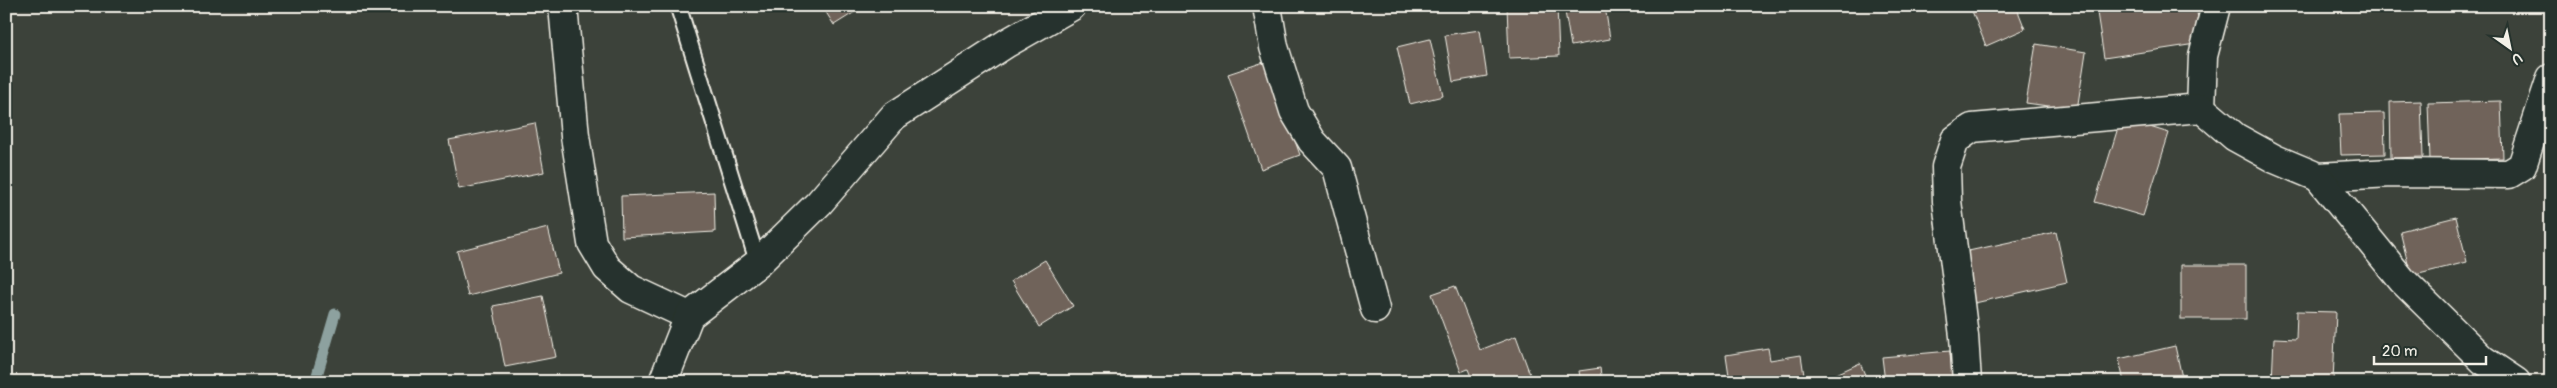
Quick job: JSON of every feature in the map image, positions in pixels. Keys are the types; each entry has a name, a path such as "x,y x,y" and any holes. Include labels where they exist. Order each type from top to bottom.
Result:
{"street":[{"path":"563,6 575,136 592,244 607,268 631,289 689,316"},
{"path":"663,382 689,316 758,264 819,203 894,116 1008,43 1072,6"},
{"path":"1267,6 1274,48 1294,111 1312,141 1337,168 1375,309"},
{"path":"2201,108 2204,56 2216,6"},
{"path":"1967,382 1964,330 1947,201 1946,167 1955,140 1972,128 2201,108 2235,137 2275,159 2318,177 2391,173 2509,174 2522,166 2551,78"},
{"path":"2318,177 2402,280 2483,360 2516,382"}],"lane":[{"path":"678,6 758,264"}],"building":[{"path":"822,6 855,6 858,10 834,25"},
{"path":"1507,6 1557,6 1559,56 1509,58"},
{"path":"1564,6 1605,6 1610,39 1571,46"},
{"path":"1970,6 2016,6 2025,29 1986,46"},
{"path":"2096,6 2196,6 2202,43 2104,58"},
{"path":"1480,30 1487,76 1453,82 1445,35"},
{"path":"1430,39 1443,96 1410,104 1397,47"},
{"path":"2036,44 2086,52 2077,110 2026,103"},
{"path":"1267,61 1300,155 1261,169 1228,74"},
{"path":"2421,101 2423,157 2391,158 2390,102"},
{"path":"2501,101 2503,158 2430,160 2428,103"},
{"path":"2384,113 2385,154 2341,155 2339,114"},
{"path":"2121,118 2169,133 2143,216 2095,202"},
{"path":"535,123 544,172 459,189 449,140"},
{"path":"714,192 715,232 622,237 621,196"},
{"path":"2456,217 2467,262 2411,276 2400,231"},
{"path":"548,228 559,273 468,296 457,251"},
{"path":"2056,232 2067,282 1975,303 1964,252"},
{"path":"1045,260 1073,306 1039,327 1011,281"},
{"path":"2181,265 2246,265 2246,319 2181,319"},
{"path":"1455,286 1480,350 1516,336 1531,377 1518,382 1473,382 1468,369 1461,372 1432,294"},
{"path":"543,296 556,357 505,367 493,306"},
{"path":"2297,311 2336,312 2333,382 2272,382 2274,338 2296,339"},
{"path":"2175,346 2183,382 2124,382 2119,359"},
{"path":"1768,348 1770,360 1801,355 1805,382 1730,382 1726,355"},
{"path":"1950,351 1953,381 1885,382 1882,357"},
{"path":"1860,363 1868,382 1819,382"},
{"path":"1600,368 1602,382 1581,382 1579,371"}],"waterway":[{"path":"315,382 335,314"}]}
